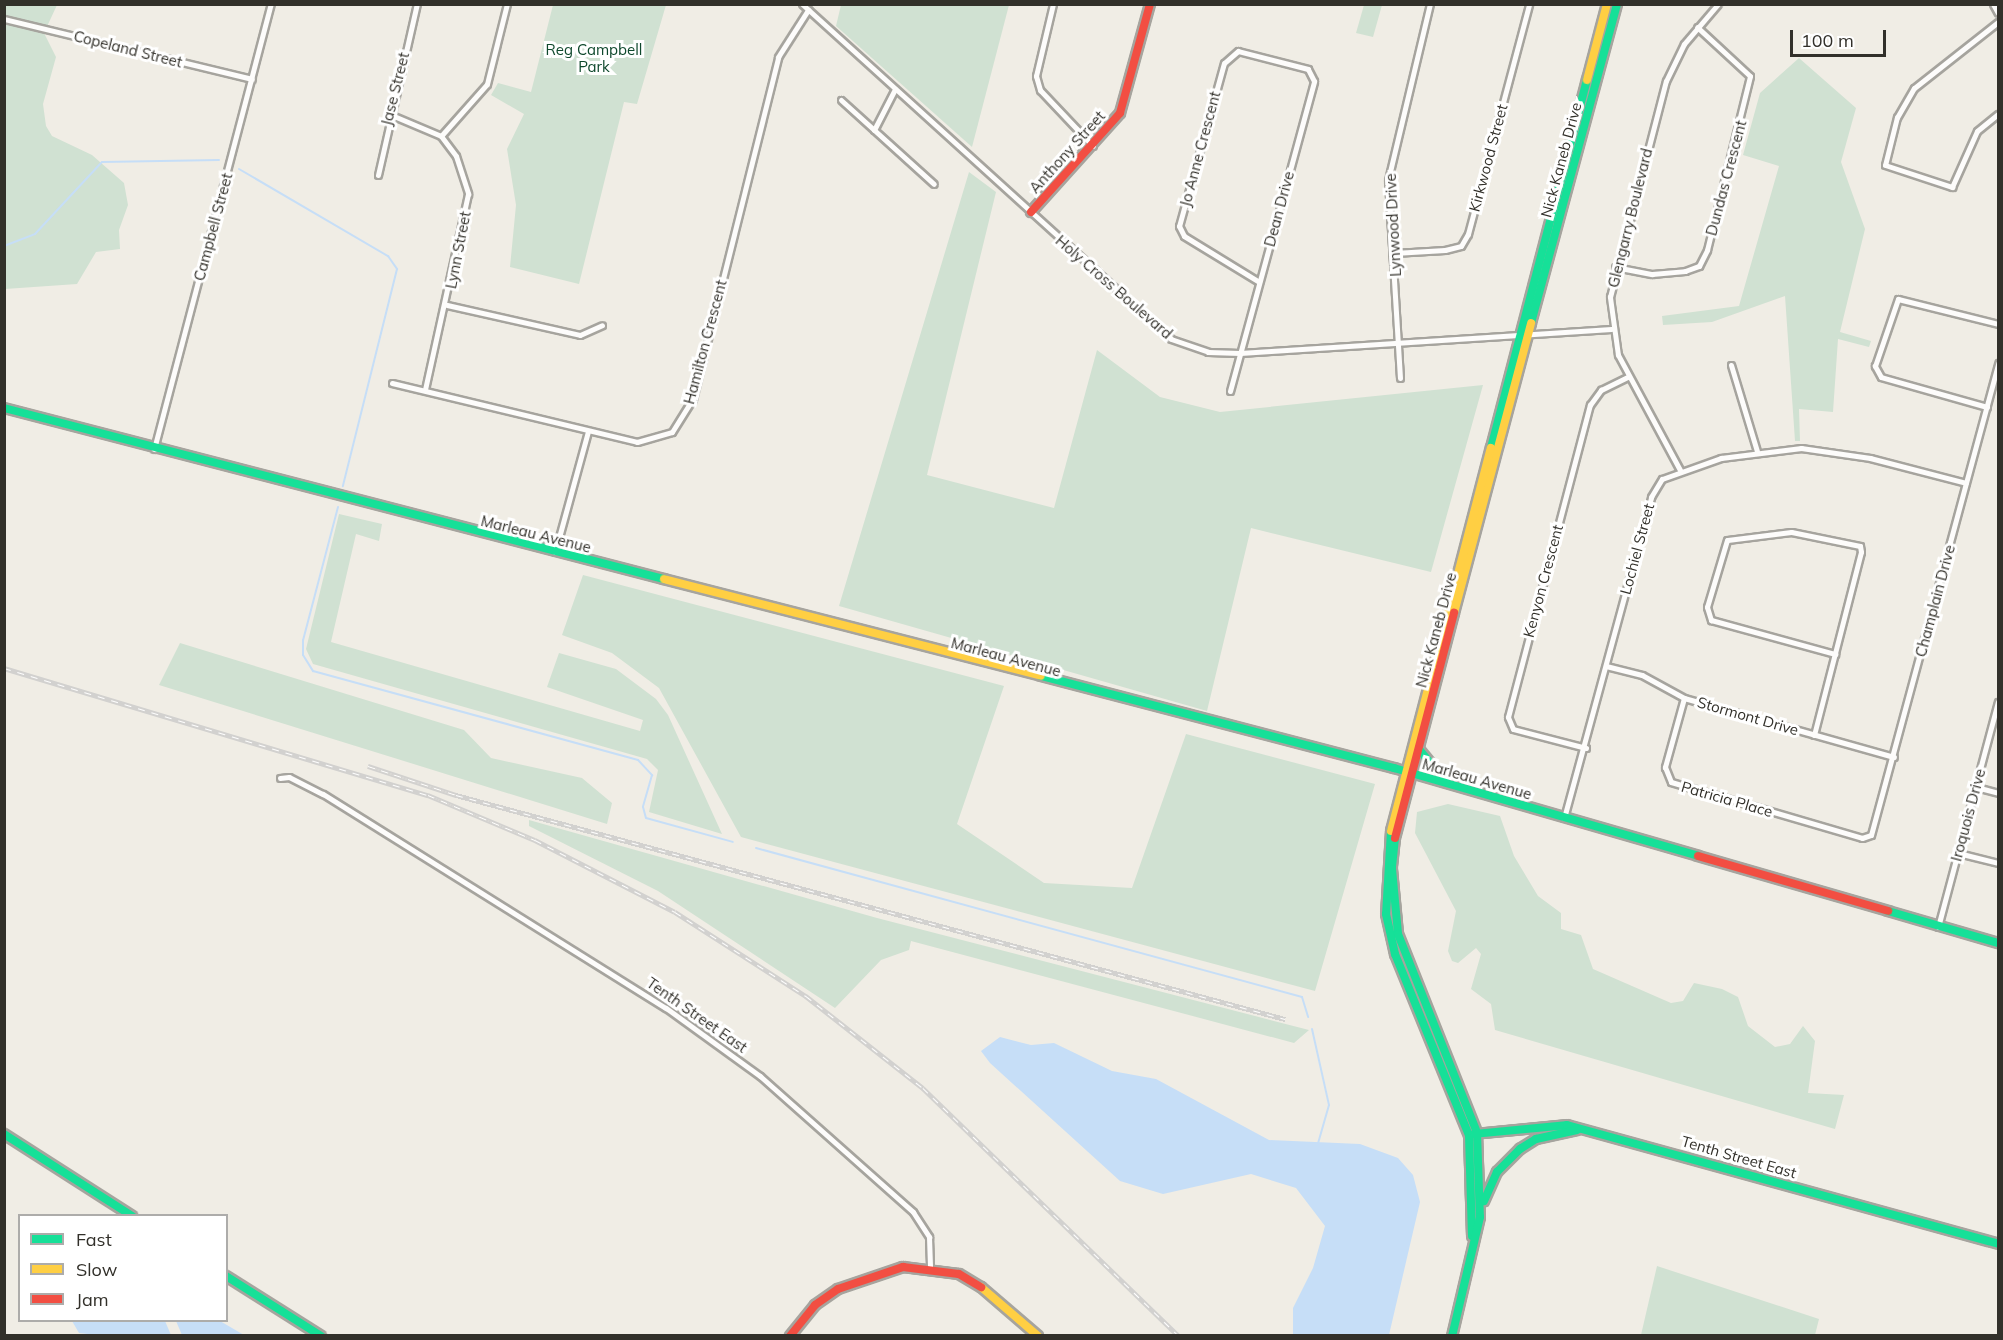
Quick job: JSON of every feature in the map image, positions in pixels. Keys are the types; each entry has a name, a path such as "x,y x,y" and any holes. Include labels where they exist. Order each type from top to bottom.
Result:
{"street":[{"name":"Campbell Street","path":"154,449 271,4"},
{"name":"Jase Street","path":"378,175 389,114 417,4"},
{"path":"389,114 441,136 487,84 507,4"},
{"name":"Holy Cross Boulevard","path":"802,4 1171,339 1208,352 1240,353 1529,332 1611,329"},
{"path":"1053,4 1036,76 1040,90 1093,146"},
{"name":"Anthony Street","path":"1030,212 1093,146 1120,113 1150,4"},
{"name":"Lynwood Drive","path":"1400,378 1388,180 1392,151 1430,4"},
{"name":"Kirkwood Street","path":"1394,252 1445,250 1461,246 1468,234 1529,4"},
{"name":"Nick Kaneb Drive","path":"1452,1335 1480,1217 1473,1134 1398,934 1394,849 1407,773 1607,4"},
{"name":"Nick Kaneb Drive","path":"1407,773 1418,747 1617,4"},
{"name":"Glengarry Boulevard","path":"1680,470 1628,377 1611,329 1615,267 1666,81 1697,27 1718,4"},
{"path":"1993,4 1998,13"},
{"name":"Hamilton Crescent","path":"392,383 425,389 637,442 658,440 682,419 693,399 778,57 808,10"},
{"name":"Copeland Street","path":"4,19 252,79"},
{"path":"1998,22 1933,70 1908,96 1885,165 1952,187 1977,131 1998,114"},
{"name":"Dundas Crescent","path":"1615,267 1652,274 1685,271 1699,266 1707,250 1750,76 1697,27"},
{"name":"Jo Anne Crescent","path":"1259,282 1185,236 1179,224 1227,57 1241,51 1307,68"},
{"name":"Dean Drive","path":"1230,391 1314,83 1307,68"},
{"path":"874,130 895,88"},
{"path":"841,100 934,184"},
{"name":"Lynn Street","path":"425,389 447,305 468,194 456,156 441,136"},
{"path":"1987,407 1881,377 1875,366 1898,299 1998,324"},
{"path":"447,305 580,335 602,325"},
{"name":"Champlain Drive","path":"1869,837 1894,757 1998,363"},
{"path":"1731,366 1757,451"},
{"name":"Kenyon Crescent","path":"1586,748 1513,729 1508,717 1590,405 1601,390 1628,377"},
{"name":"Marleau Avenue","path":"4,408 154,449 1448,784 1998,943"},
{"path":"555,552 588,431"},
{"name":"Lochiel Street","path":"1564,819 1586,748 1654,488 1680,470 1757,451 1839,451 1966,483"},
{"path":"1814,735 1835,654 1860,546 1791,532 1727,540 1707,607 1711,620 1835,654"},
{"name":"Stormont Drive","path":"1606,666 1642,675 1684,698 1894,757"},
{"name":"Patricia Place","path":"1684,698 1665,767 1671,782 1869,837"},
{"name":"Iroquois Drive","path":"1938,927 1998,702"},
{"path":"1418,747 1423,760 1448,784"},
{"name":"Tenth Street East","path":"280,778 289,777 323,794 666,1008 760,1076 913,1212 929,1237 930,1268"},
{"path":"1976,787 1998,793"},
{"path":"1958,853 1998,863"},
{"name":"Tenth Street East","path":"1473,1134 1548,1124 1594,1131 1998,1244"},
{"path":"1480,1217 1497,1172 1520,1149 1554,1133 1594,1131"},
{"path":"4,1134 130,1214"},
{"name":"Nick Kaneb Drive","path":"1469,1259 1474,1195 1473,1134"},
{"path":"790,1335 815,1305 851,1282 884,1270 930,1268 960,1275 988,1291 1038,1335"},
{"path":"228,1277 321,1335"}],"green space":[{"path":"5,5 57,5 44,33 56,57 43,104 46,126 52,136 92,155 124,183 128,205 119,230 120,249 96,252 77,284 5,289"},
{"name":"Reg Campbell Park","path":"553,5 666,5 637,104 624,102 579,284 510,267 516,205 507,149 524,114 491,95 498,83 531,92"},
{"path":"841,5 1009,5 972,147 836,26"},
{"path":"1364,5 1382,5 1373,37 1356,33"},
{"path":"1799,58 1856,108 1841,162 1865,229 1840,332 1871,341 1869,347 1838,339 1833,412 1799,409 1800,441 1795,441 1785,296 1712,322 1663,325 1662,316 1739,306 1779,166 1743,155 1760,93"},
{"path":"969,172 996,192 927,475 1054,508 1097,350 1160,397 1220,412 1483,385 1431,572 1251,528 1207,711 839,606"},
{"path":"339,514 382,524 379,541 356,534 331,642 640,731 643,720 547,687 559,653 616,669 656,699 668,715 722,834 649,812 658,770 647,759 313,664 306,649"},
{"path":"583,575 1004,686 957,824 1044,883 1132,888 1186,734 1375,784 1315,991 741,837 659,688 612,653 562,635"},
{"path":"180,643 464,730 491,758 582,778 612,803 607,824 159,685"},
{"path":"1448,804 1500,816 1514,856 1538,896 1561,913 1561,929 1581,935 1593,969 1671,1003 1683,1001 1694,983 1722,989 1738,997 1748,1026 1775,1047 1790,1044 1803,1026 1815,1041 1808,1093 1844,1095 1835,1129 1495,1030 1491,1004 1471,989 1481,954 1476,948 1458,963 1452,961 1448,951 1456,911 1415,833 1417,812"},
{"path":"529,820 877,918 1309,1030 1294,1043 911,941 909,950 881,960 835,1008 658,891 529,826"},
{"path":"1657,1266 1819,1319 1815,1335 1641,1335"}],"water":[{"path":"1000,1037 1031,1045 1054,1043 1112,1071 1156,1079 1269,1140 1360,1144 1398,1158 1413,1175 1420,1202 1389,1335 1293,1335 1293,1308 1313,1268 1325,1226 1296,1188 1251,1174 1163,1194 1120,1181 990,1063 981,1051"},
{"path":"73,1322 165,1322 171,1335 96,1335 79,1333"},
{"path":"176,1322 222,1322 244,1335 182,1335"}],"waterway":[{"path":"4,246 35,234 102,162 219,160"},
{"path":"239,169 388,256 397,269 343,486"},
{"path":"338,507 303,640 303,655 313,671 638,760 652,775 643,807 646,818 733,842"},
{"path":"756,848 1302,997 1308,1017"},
{"path":"1312,1029 1329,1105 1318,1143"}],"railway":[{"path":"4,668 428,795 535,840 675,912 806,996 923,1088 1179,1336"},
{"path":"368,766 456,795 1285,1019"}],"traffic: fast":[{"path":"1531,323 1617,4"},
{"path":"1491,448 1587,80"},
{"path":"4,408 664,579"},
{"path":"1041,676 1394,768 1698,856"},
{"path":"1418,748 1446,782"},
{"path":"1391,831 1386,914 1395,954 1469,1135 1472,1236"},
{"path":"1395,838 1392,869 1398,934 1477,1133 1480,1217 1452,1336"},
{"path":"1888,911 1998,943"},
{"path":"1474,1134 1567,1125 1998,1244"},
{"path":"1484,1201 1497,1172 1520,1149 1536,1139 1577,1130"},
{"path":"4,1134 129,1214"},
{"path":"228,1277 321,1336"}],"traffic: slow":[{"path":"1587,80 1607,4"},
{"path":"1454,613 1531,323"},
{"path":"1391,831 1491,448"},
{"path":"664,579 1041,676"},
{"path":"981,1287 1038,1336"}],"traffic: jam":[{"path":"1031,212 1120,113 1150,4"},
{"path":"1395,838 1454,613"},
{"path":"1698,856 1888,911"},
{"path":"790,1336 815,1305 838,1289 903,1267 959,1274 981,1287"}]}
